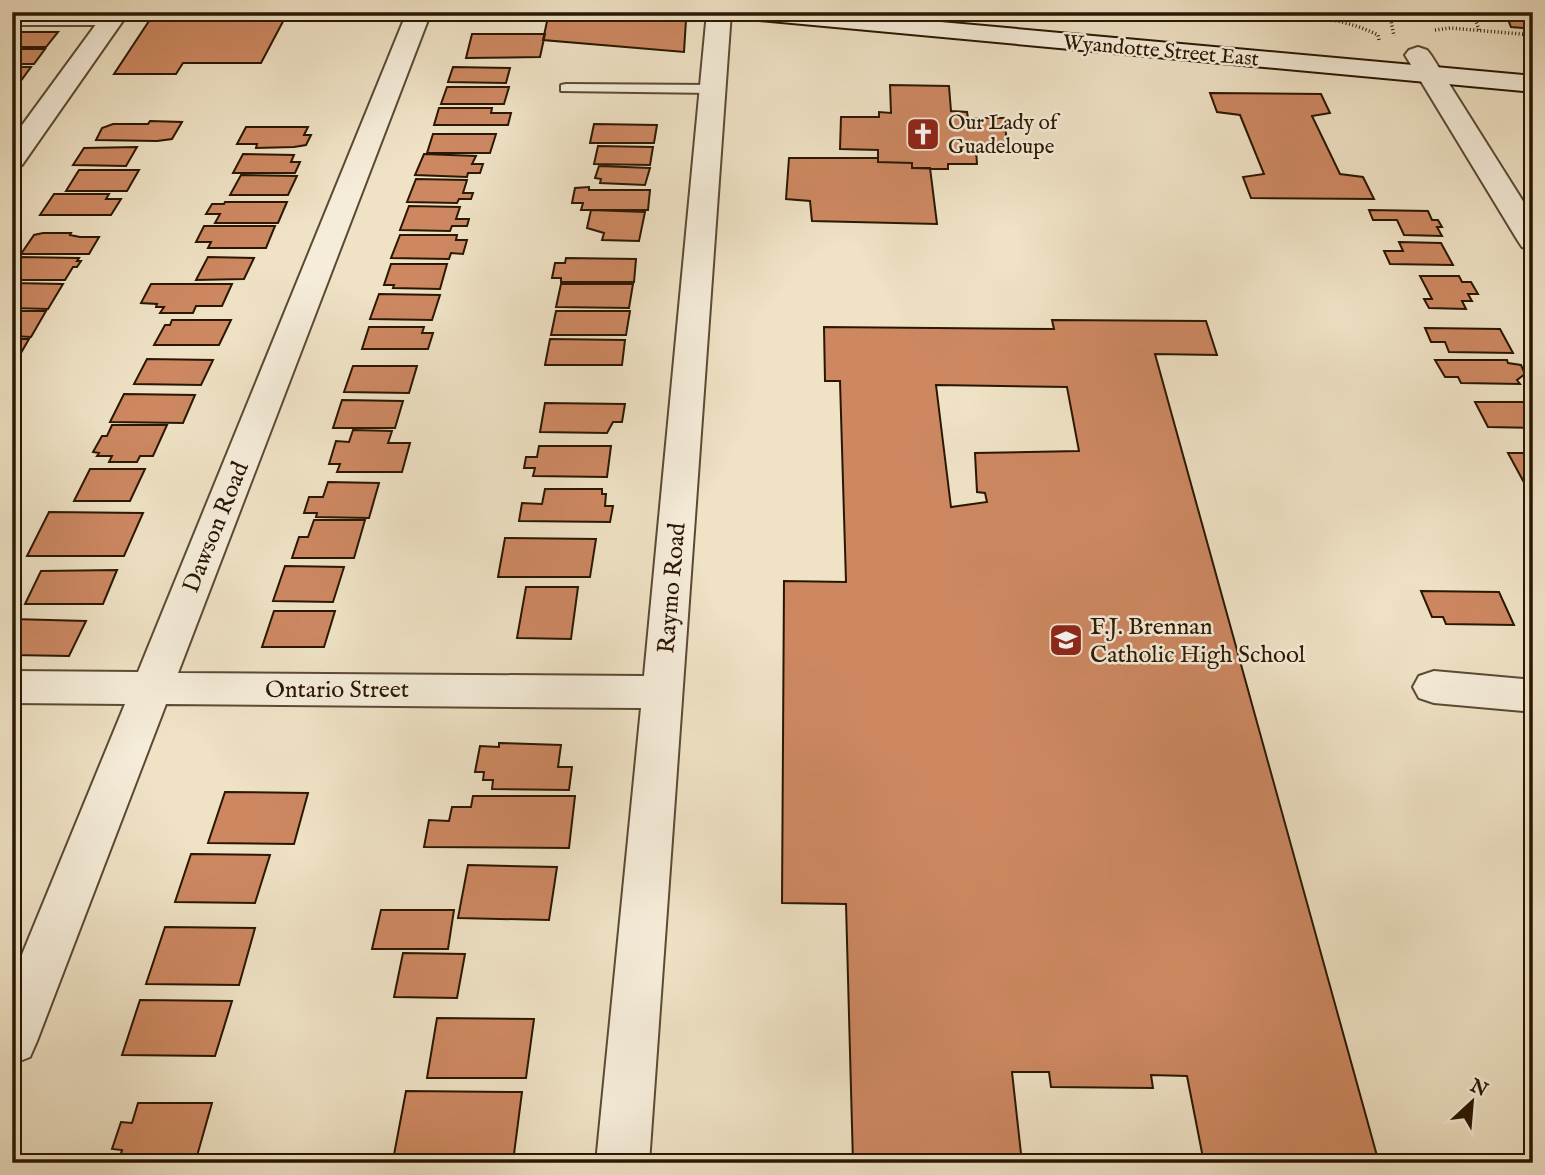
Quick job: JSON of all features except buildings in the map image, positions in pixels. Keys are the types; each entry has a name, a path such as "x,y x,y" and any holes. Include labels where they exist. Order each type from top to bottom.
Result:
{"street":[{"name":"Dawson Road","path":"12,1041 419,12"},
{"name":"Raymo Road","path":"622,1163 719,12"},
{"name":"Wyandotte Street East","path":"748,12 1417,51 1533,84"},
{"name":"Wyandotte Street East","path":"945,12 1417,51 1533,65"},
{"path":"12,159 114,17"},
{"path":"1417,51 1533,241"},
{"name":"Ontario Street","path":"12,687 661,692"},
{"path":"1434,687 1533,696"}],"lane":[{"path":"12,21 114,17"},
{"path":"566,88 713,89"}],"path":[{"path":"1265,12 1307,14 1349,22 1378,35 1395,37 1417,51 1450,28 1533,35"},
{"path":"1389,12 1395,37"},
{"path":"1474,16 1479,30"},
{"path":"1378,35 1379,42"}],"place":[{"name":"Our Lady of Guadeloupe","path":"923,134"},
{"name":"F.J. Brennan Catholic High School","path":"1066,640"}]}
